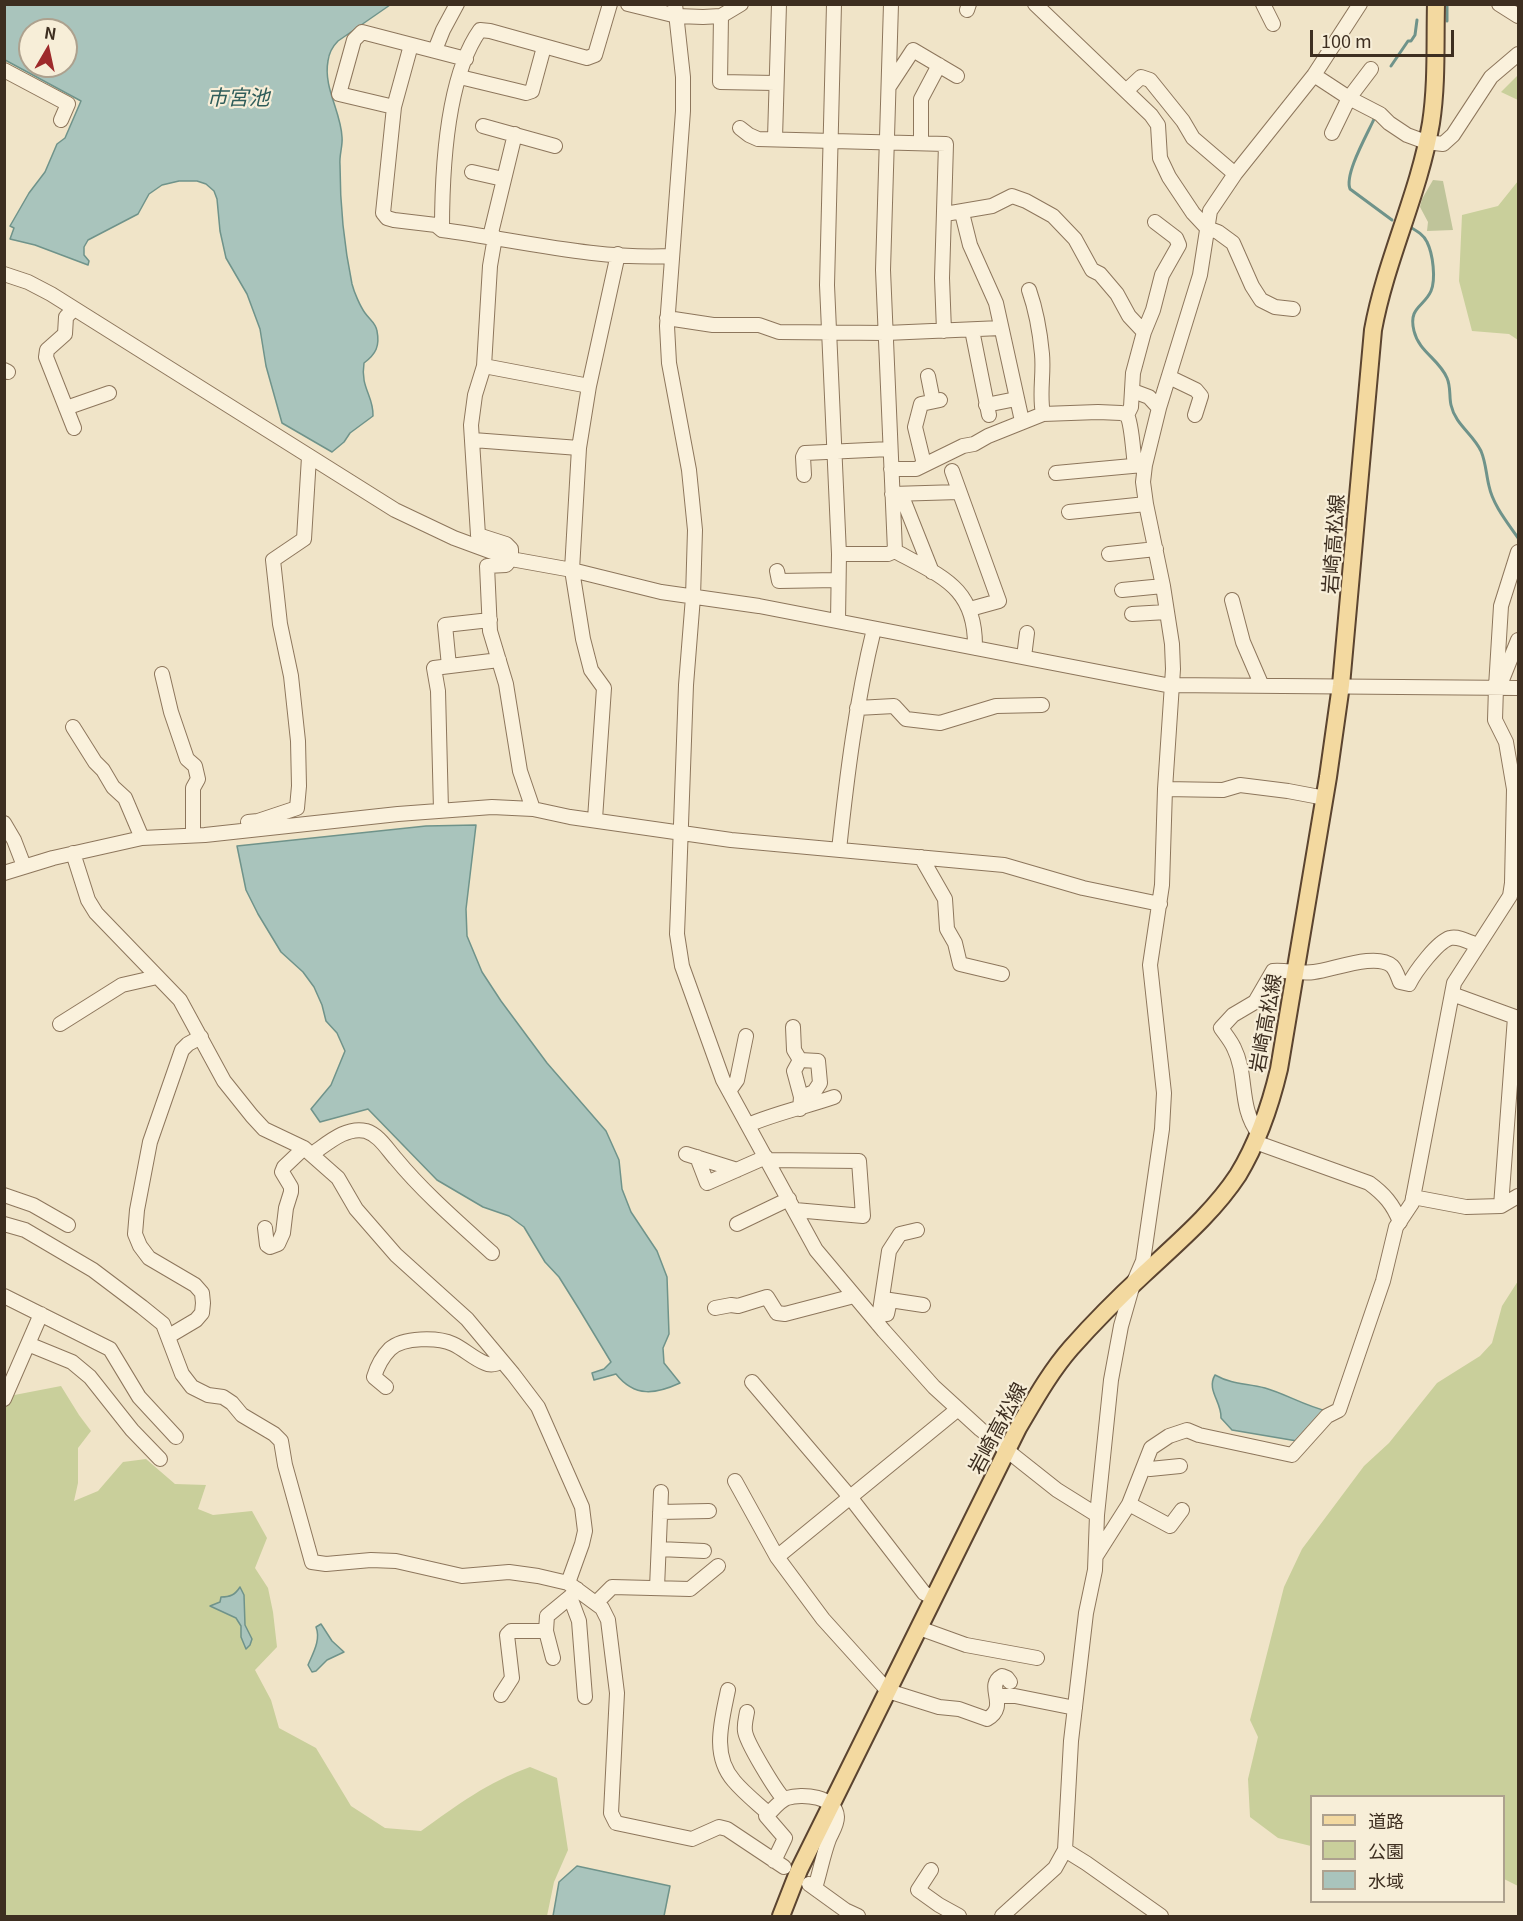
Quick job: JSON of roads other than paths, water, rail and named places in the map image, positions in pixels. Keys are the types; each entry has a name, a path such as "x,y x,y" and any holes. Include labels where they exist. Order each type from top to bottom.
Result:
{"main road":[{"name":"岩崎高松線","path":"781,1917 799,1870 831,1805 1007,1450 1041,1390 1070,1350 1133,1284 1215,1205 1238,1175 1270,1106 1279,1069 1325,798 1341,685 1373,330 1380,293 1419,172 1431,123 1436,4"}],"street":[{"path":"435,50 457,4"},
{"path":"442,230 448,134 453,101 472,41 480,30 587,58 595,55 610,4"},
{"path":"628,4 721,16 741,4"},
{"path":"775,138 778,4"},
{"path":"834,4 827,285 839,554 838,621"},
{"path":"891,4 883,270 891,469 896,494 895,551"},
{"path":"1035,4 1151,115 1158,125 1160,158 1169,177 1193,213 1207,228 1218,232 1233,243 1252,286 1261,300 1275,307 1293,309"},
{"path":"1045,4 1109,66 1105,70"},
{"path":"1263,4 1273,24"},
{"path":"1140,465 1200,275 1210,211 1235,174 1314,75 1360,4"},
{"path":"1499,4 1518,16"},
{"path":"676,10 683,77 683,111 668,318 669,363 692,498 694,530 693,597 686,685 677,934 682,966 723,1080 816,1250 934,1387 1057,1490 1097,1515"},
{"path":"721,16 720,82 775,83"},
{"path":"394,107 339,93 354,40 362,32 466,59"},
{"path":"411,45 394,107 383,213 387,218 436,225 442,230 560,250 672,256"},
{"path":"460,77 518,92 532,91 544,46"},
{"path":"889,87 913,50 957,76"},
{"path":"1314,75 1348,98 1380,114 1407,135 1426,142 1443,144 1454,135 1491,77 1518,54"},
{"path":"921,143 921,99 939,65"},
{"path":"1332,133 1348,98 1371,69"},
{"path":"4,70 68,104 61,120"},
{"path":"1127,90 1141,77 1150,80 1183,121 1193,138 1235,174"},
{"path":"483,126 555,146"},
{"path":"740,128 758,139 946,144 942,278 944,331"},
{"path":"515,134 503,179 492,237 484,366 475,395 471,425 478,535 506,544 511,549 511,559 506,565 487,566 490,631 506,684 520,771 533,809"},
{"path":"472,172 503,179"},
{"path":"945,214 962,213 978,207 992,206 1012,196 1053,216 1076,239 1092,270 1100,274 1117,294 1129,316 1144,332"},
{"path":"962,213 970,245 996,303 1022,422"},
{"path":"1127,415 1131,407 1133,374 1144,332 1153,310 1162,275 1179,245 1176,238 1155,222"},
{"path":"594,819 604,688 591,670 572,570 579,448 618,254"},
{"path":"4,274 28,282 74,309 309,457 416,521 511,559 572,570 661,592 759,606 1172,686 1341,685 1518,688"},
{"path":"1029,290 1035,308 1042,355 1041,404 1043,414"},
{"path":"74,309 66,317 64,334 47,350 46,357 74,428"},
{"path":"668,318 713,325 759,325 778,332 886,333 1002,328"},
{"path":"972,330 987,410 1016,399"},
{"path":"484,366 590,386"},
{"path":"924,465 915,427 921,404 936,401 928,376"},
{"path":"1169,377 1196,390 1201,396 1195,416"},
{"path":"1133,391 1149,397 1159,408"},
{"path":"66,408 109,393"},
{"path":"891,469 916,469 1043,414 1098,412 1127,415 1131,421 1131,440 1140,465 1172,644 1172,686 1160,904 1150,965 1164,1110 1143,1261 1133,1284 1114,1359 1097,1515 1095,1556 1075,1708 1065,1850 1055,1868 1002,1917"},
{"path":"473,440 579,448"},
{"path":"804,476 803,457 805,453 890,448"},
{"path":"199,835 211,827 258,821 297,808 298,741 291,675 280,624 273,560 304,539 309,457"},
{"path":"1056,473 1140,465"},
{"path":"952,471 999,600 970,609"},
{"path":"896,494 959,492"},
{"path":"896,494 932,572"},
{"path":"1069,512 1146,504"},
{"path":"1108,554 1156,549"},
{"path":"839,554 888,554 895,551"},
{"path":"895,551 953,585 970,609 975,632 975,648"},
{"path":"1095,1556 1129,1504 1151,1448 1169,1436 1187,1430 1199,1435 1293,1455 1327,1416 1339,1410 1383,1281 1396,1227 1412,1203 1454,983 1510,896 1514,789 1506,742 1496,720 1501,606 1518,552"},
{"path":"777,571 779,581 837,580"},
{"path":"1122,590 1163,586"},
{"path":"1232,600 1243,642 1263,686"},
{"path":"1132,614 1167,612"},
{"path":"449,666 445,625 490,620"},
{"path":"839,850 851,743 874,629"},
{"path":"1024,657 1027,633"},
{"path":"1498,687 1518,640"},
{"path":"441,810 438,691 434,668 499,660"},
{"path":"162,674 171,711 187,759 195,766 198,779 193,788 199,835"},
{"path":"857,708 894,706 906,718 940,723 996,706 1042,705"},
{"path":"73,727 113,787 125,798 142,838"},
{"path":"1165,789 1223,790 1240,785 1325,798"},
{"path":"4,873 73,853 142,838 199,835 441,810 492,807 533,809 680,834 1004,865 1083,888 1160,904"},
{"path":"4,823 14,840 24,866"},
{"path":"73,853 88,900 96,913 180,1000 224,1081 264,1129 308,1151 338,1178 356,1209 396,1255 468,1319 538,1407 582,1507 585,1531 572,1590 579,1621 585,1697"},
{"path":"921,857 945,899 947,929 955,943 960,964 1002,974"},
{"path":"1400,1222 1394,1207 1383,1193 1369,1183 1257,1138 1244,1103 1235,1049 1221,1028 1233,1015 1255,1002 1273,971 1312,972 1365,961 1384,962 1393,967 1400,982 1409,984 1434,951 1448,938 1458,938 1477,945"},
{"path":"60,1024 122,985 157,977"},
{"path":"1452,994 1517,1018 1501,1206"},
{"path":"793,1028 794,1050 800,1060"},
{"path":"729,1091 737,1080 746,1036"},
{"path":"169,1336 196,1320 202,1313 202,1293 195,1285 149,1258 135,1234 136,1210 150,1142 182,1050 201,1037"},
{"path":"748,1125 800,1103 814,1092 820,1083 818,1060 800,1060"},
{"path":"800,1060 794,1071 800,1103"},
{"path":"800,1103 834,1097"},
{"path":"265,1228 267,1245 270,1247 278,1244 283,1233 286,1208 291,1192 291,1187 282,1172 284,1167 308,1151 338,1136 354,1130 366,1131 379,1138 410,1176 492,1253"},
{"path":"737,1170 691,1156 707,1183 766,1158 859,1161 863,1216 792,1205 737,1224"},
{"path":"4,1195 33,1205 68,1225"},
{"path":"1413,1197 1466,1207 1501,1206 1518,1196"},
{"path":"4,1224 25,1230 93,1270 163,1324 182,1374 192,1387 208,1395 223,1397 232,1403 242,1415 274,1434 281,1441 285,1465 312,1562 326,1564 371,1560 396,1561 462,1576 508,1572 572,1590 602,1608 608,1620 617,1693 611,1813 615,1823 692,1839 719,1827 726,1829 779,1864 785,1838 766,1816 784,1799 805,1795 831,1805 837,1814 837,1822 812,1886 858,1917"},
{"path":"881,1328 889,1251 900,1234 917,1230"},
{"path":"4,1296 110,1349 139,1397 176,1437"},
{"path":"715,1308 738,1306 767,1297 777,1313 784,1314 854,1296"},
{"path":"881,1328 890,1300 923,1305"},
{"path":"4,1399 41,1314"},
{"path":"386,1387 374,1377 377,1367 390,1349 408,1341 439,1339 451,1342 486,1364 495,1365 502,1361"},
{"path":"28,1344 72,1362 90,1377 132,1430 160,1459"},
{"path":"752,1382 850,1497 924,1593 934,1598"},
{"path":"777,1557 958,1409"},
{"path":"1143,1467 1150,1469 1180,1466"},
{"path":"735,1481 777,1557 823,1619 888,1691 939,1707 959,1709 987,1719 994,1715 998,1708 994,1685 997,1679 1002,1676 1010,1682"},
{"path":"657,1588 661,1492"},
{"path":"1129,1504 1170,1526 1182,1509"},
{"path":"660,1512 709,1512"},
{"path":"659,1549 704,1551"},
{"path":"596,1603 612,1587 690,1589 718,1566"},
{"path":"553,1658 546,1631 547,1616 572,1590"},
{"path":"919,1628 966,1645 1037,1658"},
{"path":"501,1695 512,1678 507,1635 511,1631 518,1630 546,1631"},
{"path":"728,1690 719,1750 724,1767 733,1781 769,1814"},
{"path":"997,1696 1015,1696 1075,1708"},
{"path":"747,1712 744,1731 748,1744 784,1799"},
{"path":"1065,1850 1161,1917"},
{"path":"931,1870 918,1890 959,1917"}],"water":[{"name":"市宮池","path":"4,5 390,5 338,41 330,53 327,71 342,137 341,195 349,269 357,299 375,326 378,336 376,349 364,363 363,372 373,416 350,433 344,442 332,452 282,423 266,366 260,329 247,294 226,258 220,231 217,199 214,191 206,184 197,181 179,181 162,185 149,194 138,214 88,240 84,247 84,255 89,261 88,265 35,245 10,239 14,228 10,226 29,193 45,172 57,144 65,138 81,101 38,78 78,78 78,18 18,18 18,67 5,60"},
{"path":"476,825 466,909 467,936 482,972 501,1001 547,1063 606,1131 619,1160 622,1189 631,1212 657,1251 667,1277 669,1334 663,1348 664,1363 680,1383 663,1390 646,1392 638,1390 623,1382 616,1374 594,1380 592,1373 604,1369 611,1362 559,1277 545,1262 524,1227 509,1216 483,1207 437,1180 368,1109 320,1122 311,1109 331,1085 345,1051 337,1033 326,1021 314,987 303,972 281,952 258,914 246,890 237,846 426,826"},
{"path":"1215,1375 1234,1382 1265,1388 1327,1411 1297,1441 1232,1430 1221,1418 1212,1386"},
{"path":"240,1587 244,1595 245,1625 252,1639 246,1649 241,1637 241,1626 236,1618 210,1606 220,1602 221,1597 234,1594"},
{"path":"321,1624 332,1641 344,1652 327,1660 312,1672 308,1665 317,1642 316,1627"},
{"path":"577,1866 670,1886 664,1916 553,1916 559,1882"}],"waterway":[{"path":"1447,4 1447,21"},
{"path":"1391,66 1408,41 1411,41 1415,35 1417,20"},
{"path":"1375,117 1353,164 1349,182 1350,189 1392,220"},
{"path":"1410,227 1422,235 1427,242 1434,273 1431,291 1413,317 1414,331 1420,345 1447,378 1453,412 1481,451 1494,500 1518,538"}]}
